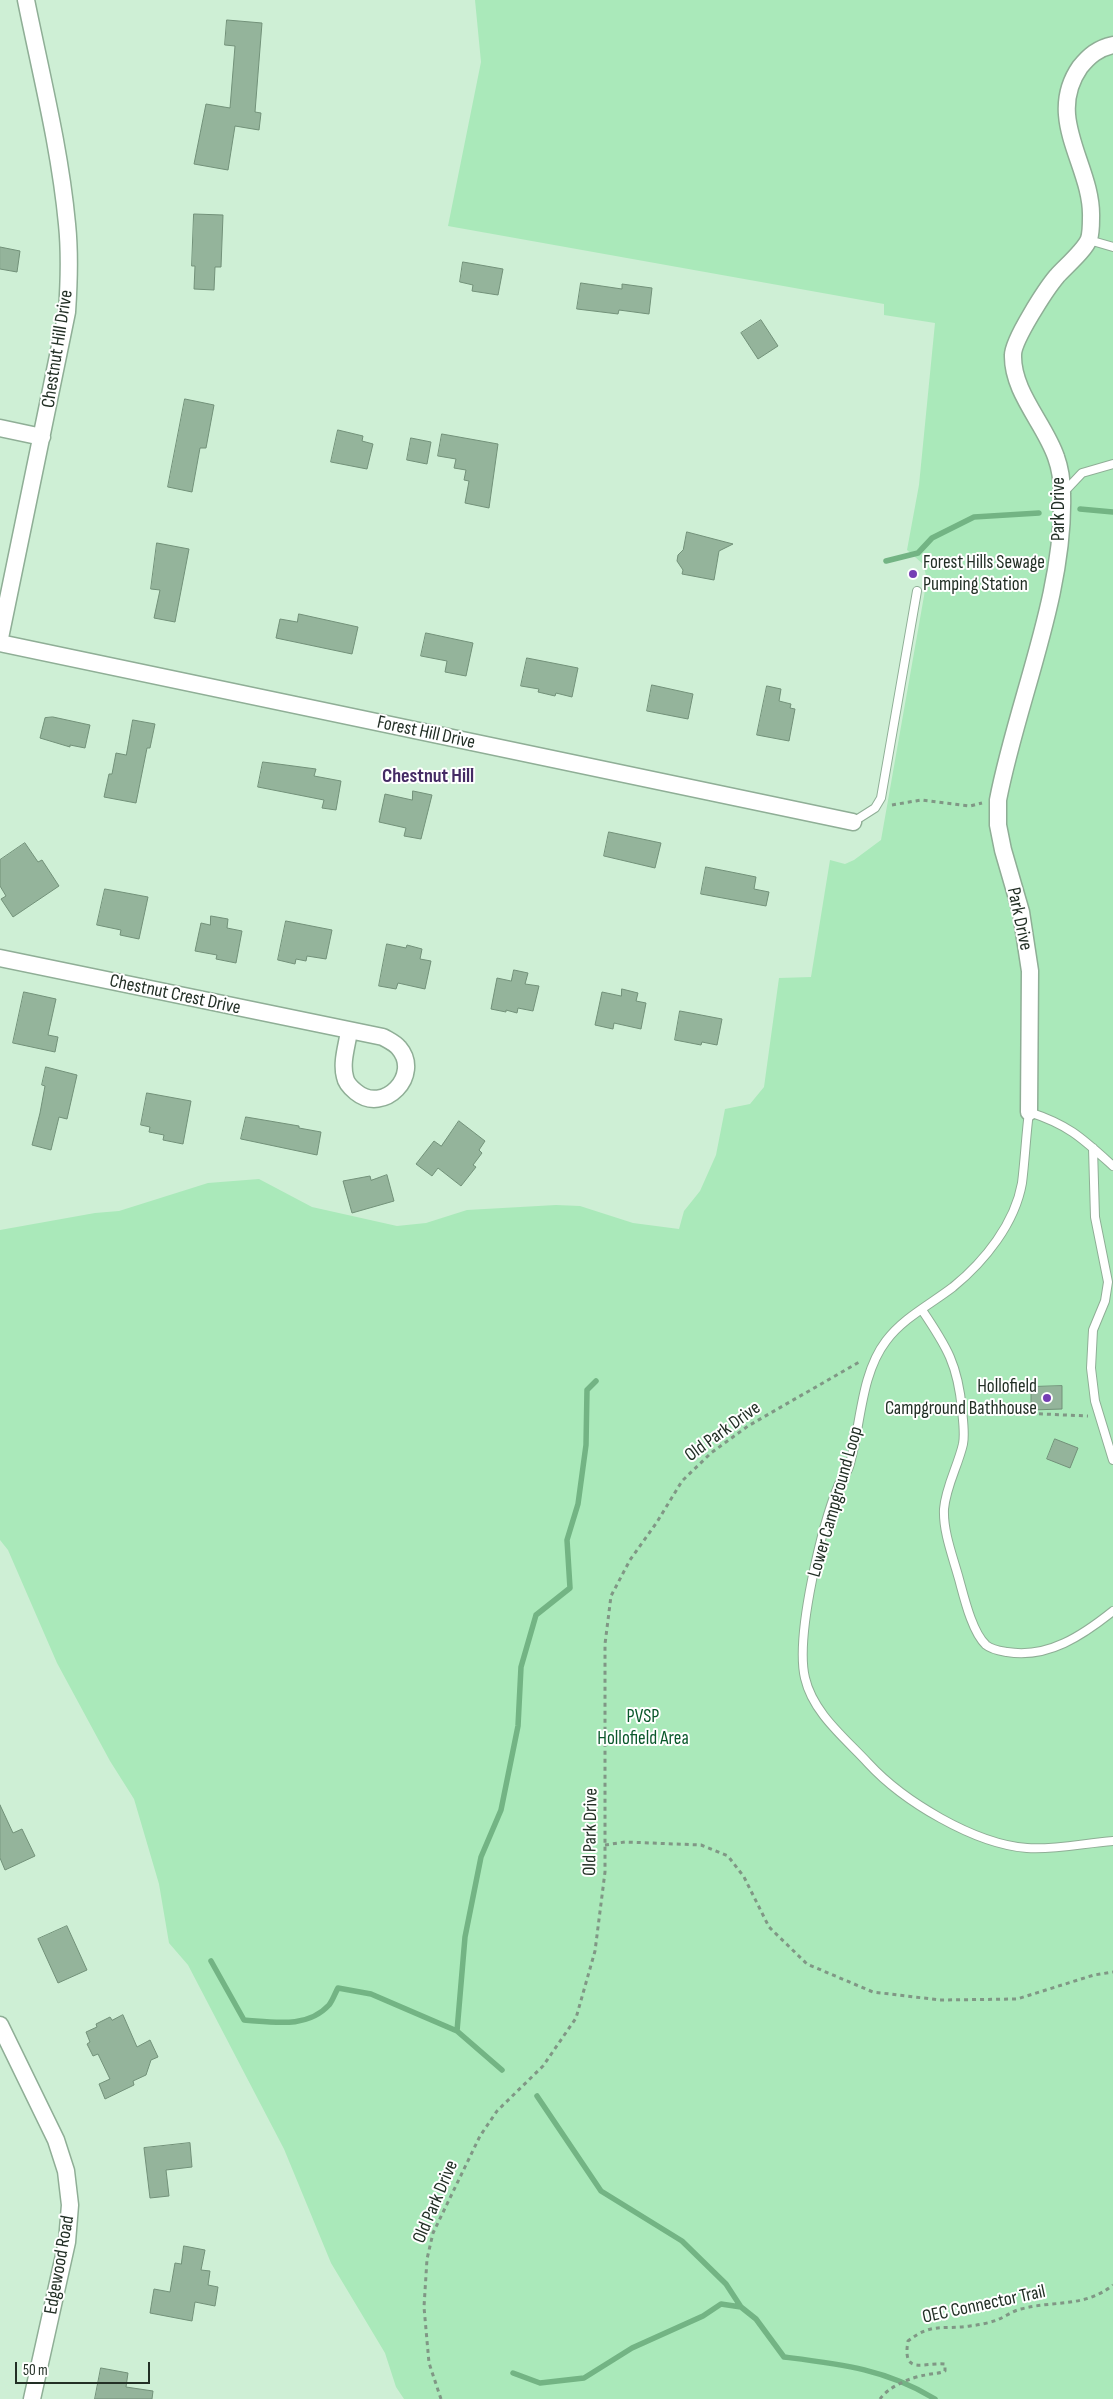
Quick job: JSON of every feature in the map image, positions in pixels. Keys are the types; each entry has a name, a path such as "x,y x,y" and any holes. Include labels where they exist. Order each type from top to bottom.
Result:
{"street":[{"name":"Chestnut Hill Drive","path":"0,638 67,312 69,272 68,225 55,136 26,0"},
{"path":"1088,240 1092,218 1090,197 1070,138 1066,111 1069,88 1079,69 1091,54 1113,45"},
{"name":"Park Drive","path":"1029,1112 1030,971 1021,912 1001,842 998,825 998,800 1003,773 1056,574 1062,532 1062,493 1056,456 1025,397 1014,371 1013,353 1020,333 1055,278 1088,240"},
{"path":"0,428 42,437"},
{"name":"Forest Hill Drive","path":"0,643 853,822"},
{"name":"Chestnut Crest Drive","path":"0,958 383,1038 398,1046 404,1057 406,1073 400,1088 387,1097 374,1100 361,1096 349,1086 345,1078 344,1063 349,1031"},
{"name":"Edgewood Road","path":"0,2025 56,2140 66,2171 70,2205 67,2242 32,2399"}],"lane":[{"path":"1088,240 1113,247"},
{"path":"1062,493 1082,473 1113,464"},
{"path":"853,822 874,808 881,798 917,591"},
{"path":"1029,1112 1056,1121 1078,1134 1113,1166"},
{"name":"Lower Campground Loop","path":"1029,1112 1022,1185 1011,1217 992,1247 956,1285 900,1325 885,1342 869,1377 859,1412 857,1433 848,1470 840,1483 820,1545 806,1617 803,1651 805,1677 811,1695 832,1725 885,1781 917,1805 952,1824 993,1840 1026,1848 1113,1841"},
{"path":"1093,1148 1095,1217 1108,1282 1105,1300 1093,1330 1091,1368 1095,1401 1113,1460"},
{"path":"922,1310 949,1351 958,1377 964,1442 947,1489 944,1510 948,1540 966,1605 986,1645 997,1650 1017,1654 1043,1651 1075,1639 1113,1611"}],"path":[{"path":"885,808 893,804 921,800 970,806 998,800"},
{"name":"Old Park Drive","path":"441,2399 429,2363 424,2307 427,2259 433,2234 480,2136 497,2111 544,2066 576,2018 595,1951 605,1872 605,1644 611,1596 630,1560 657,1522 682,1481 711,1453 748,1426 853,1368 885,1342"},
{"path":"962,1410 1100,1417"},
{"path":"605,1845 624,1842 701,1845 728,1856 744,1877 769,1927 807,1964 873,1992 940,2000 1017,1999 1094,1975 1113,1972"},
{"name":"OEC Connector Trail","path":"880,2399 885,2391 920,2376 940,2374 947,2368 945,2364 915,2366 909,2362 906,2355 908,2341 921,2331 945,2326 969,2327 996,2321 1020,2309 1089,2300 1102,2294 1113,2285"}],"green space":[{"name":"PVSP Hollofield Area","path":"475,0 1113,0 1113,2399 404,2399 396,2387 385,2353 331,2263 284,2149 188,1965 169,1943 159,1884 134,1799 110,1761 57,1663 8,1550 0,1540 0,1230 95,1213 119,1211 208,1183 259,1179 312,1207 397,1226 426,1223 467,1210 556,1205 580,1206 633,1223 679,1229 684,1211 700,1191 716,1155 725,1109 750,1104 764,1087 779,978 811,977 830,860 845,864 854,860 881,840 927,579 923,564 907,550 919,485 935,323 884,315 884,304 448,226 481,62"}],"building":[{"path":"227,20 262,23 255,112 261,113 259,130 235,126 228,170 194,164 206,104 230,108 235,46 225,45"},
{"path":"194,214 223,215 221,267 215,267 214,290 194,289 195,266 192,266"},
{"path":"0,247 20,251 17,272 0,269"},
{"path":"463,262 503,269 498,295 472,291 473,285 460,282"},
{"path":"581,283 622,289 622,284 652,288 649,314 619,310 618,314 577,309"},
{"path":"761,320 778,346 758,359 741,333"},
{"path":"185,399 214,405 206,448 200,448 192,492 168,487"},
{"path":"338,430 363,436 362,441 373,444 367,469 331,462"},
{"path":"442,434 498,444 489,508 465,503 469,481 464,480 466,470 454,468 456,459 438,456"},
{"path":"411,438 431,442 427,464 407,460"},
{"path":"687,532 733,544 719,551 714,580 682,574 683,570 677,561 678,555 683,550"},
{"path":"157,543 189,549 175,622 154,618 160,590 151,589"},
{"path":"299,614 358,627 352,654 276,638 280,619 297,622"},
{"path":"426,633 473,643 466,676 445,672 447,661 421,656"},
{"path":"527,658 578,668 572,697 556,693 555,696 538,692 539,689 521,686"},
{"path":"652,685 693,694 688,719 647,711"},
{"path":"767,686 781,689 779,701 791,704 790,708 795,709 789,741 757,735"},
{"path":"53,717 90,725 85,748 70,745 70,747 40,738 45,718"},
{"path":"133,720 155,724 150,748 147,748 136,803 104,797 109,774 112,774 116,753 126,755"},
{"path":"263,762 316,769 314,776 341,781 336,810 322,808 324,800 258,787"},
{"path":"413,791 432,795 421,839 404,836 406,828 379,822 385,794 412,800"},
{"path":"609,832 661,843 655,868 604,856"},
{"path":"25,843 38,862 42,860 59,886 13,917 1,899 6,896 0,886 0,860"},
{"path":"706,867 756,877 754,889 769,892 766,906 701,894"},
{"path":"105,889 148,897 139,939 120,935 121,930 97,925"},
{"path":"211,916 228,919 227,928 242,931 236,963 216,959 217,955 195,951 201,923 210,925"},
{"path":"286,921 332,930 326,959 307,956 306,961 296,959 295,964 278,960"},
{"path":"387,944 406,948 407,945 422,949 420,959 431,961 425,989 398,983 396,989 379,986"},
{"path":"514,970 528,973 525,984 539,986 533,1011 518,1008 517,1013 491,1009 497,978 511,981"},
{"path":"622,989 638,993 636,1001 646,1003 641,1029 614,1023 613,1029 595,1025 602,992 621,996"},
{"path":"24,992 56,999 48,1035 58,1037 55,1052 13,1043"},
{"path":"680,1011 722,1019 717,1045 702,1042 701,1045 675,1040"},
{"path":"46,1067 77,1075 67,1119 59,1117 51,1150 32,1145 45,1086 42,1085"},
{"path":"147,1093 191,1101 183,1144 163,1140 164,1135 149,1132 150,1127 141,1125"},
{"path":"246,1117 299,1126 299,1128 321,1132 317,1155 241,1139"},
{"path":"459,1121 485,1141 479,1150 482,1153 473,1165 476,1167 461,1186 438,1168 432,1176 416,1164 434,1141 441,1146"},
{"path":"387,1175 394,1201 352,1213 343,1181 370,1176 371,1180"},
{"name":"Hollofield Campground Bathhouse","path":"1062,1386 1062,1409 1031,1410 1031,1387"},
{"path":"1055,1439 1078,1448 1070,1468 1047,1459"},
{"path":"0,1805 13,1833 22,1829 35,1856 5,1870 0,1858"},
{"path":"67,1926 87,1970 58,1983 38,1939"},
{"path":"123,2015 137,2047 150,2040 158,2057 151,2060 146,2075 133,2081 134,2085 105,2099 99,2084 110,2079 98,2054 93,2056 87,2044 90,2042 86,2032 97,2027 96,2024 110,2017 112,2020"},
{"path":"190,2143 192,2167 166,2170 169,2196 150,2198 144,2148"},
{"path":"184,2246 205,2250 201,2270 210,2271 208,2285 218,2287 215,2306 195,2302 192,2321 150,2313 154,2289 170,2292 175,2263 181,2264"},
{"path":"101,2368 128,2373 126,2387 153,2391 152,2399 95,2399"}],"waterway":[{"path":"1080,509 1113,512"},
{"path":"886,561 918,553 932,538 974,517 1039,513"},
{"path":"457,2031 465,1937 481,1857 501,1810 518,1726 521,1667 536,1615 570,1588 567,1540 578,1504 586,1445 587,1390 596,1381"},
{"path":"211,1961 244,2020 289,2022 311,2018 329,2005 338,1988 371,1994 457,2031 502,2070"},
{"path":"537,2096 601,2191 682,2241 726,2284 741,2307"},
{"path":"513,2373 540,2383 584,2378 632,2348 703,2316 721,2304 741,2307 756,2319 784,2357 843,2365 880,2374 917,2389 935,2399"}],"place":[{"name":"Forest Hills Sewage Pumping Station","path":"913,574"},
{"name":"Hollofield Campground Bathhouse","path":"1047,1398"}],"district":[{"name":"Chestnut Hill","path":"428,777"}]}
